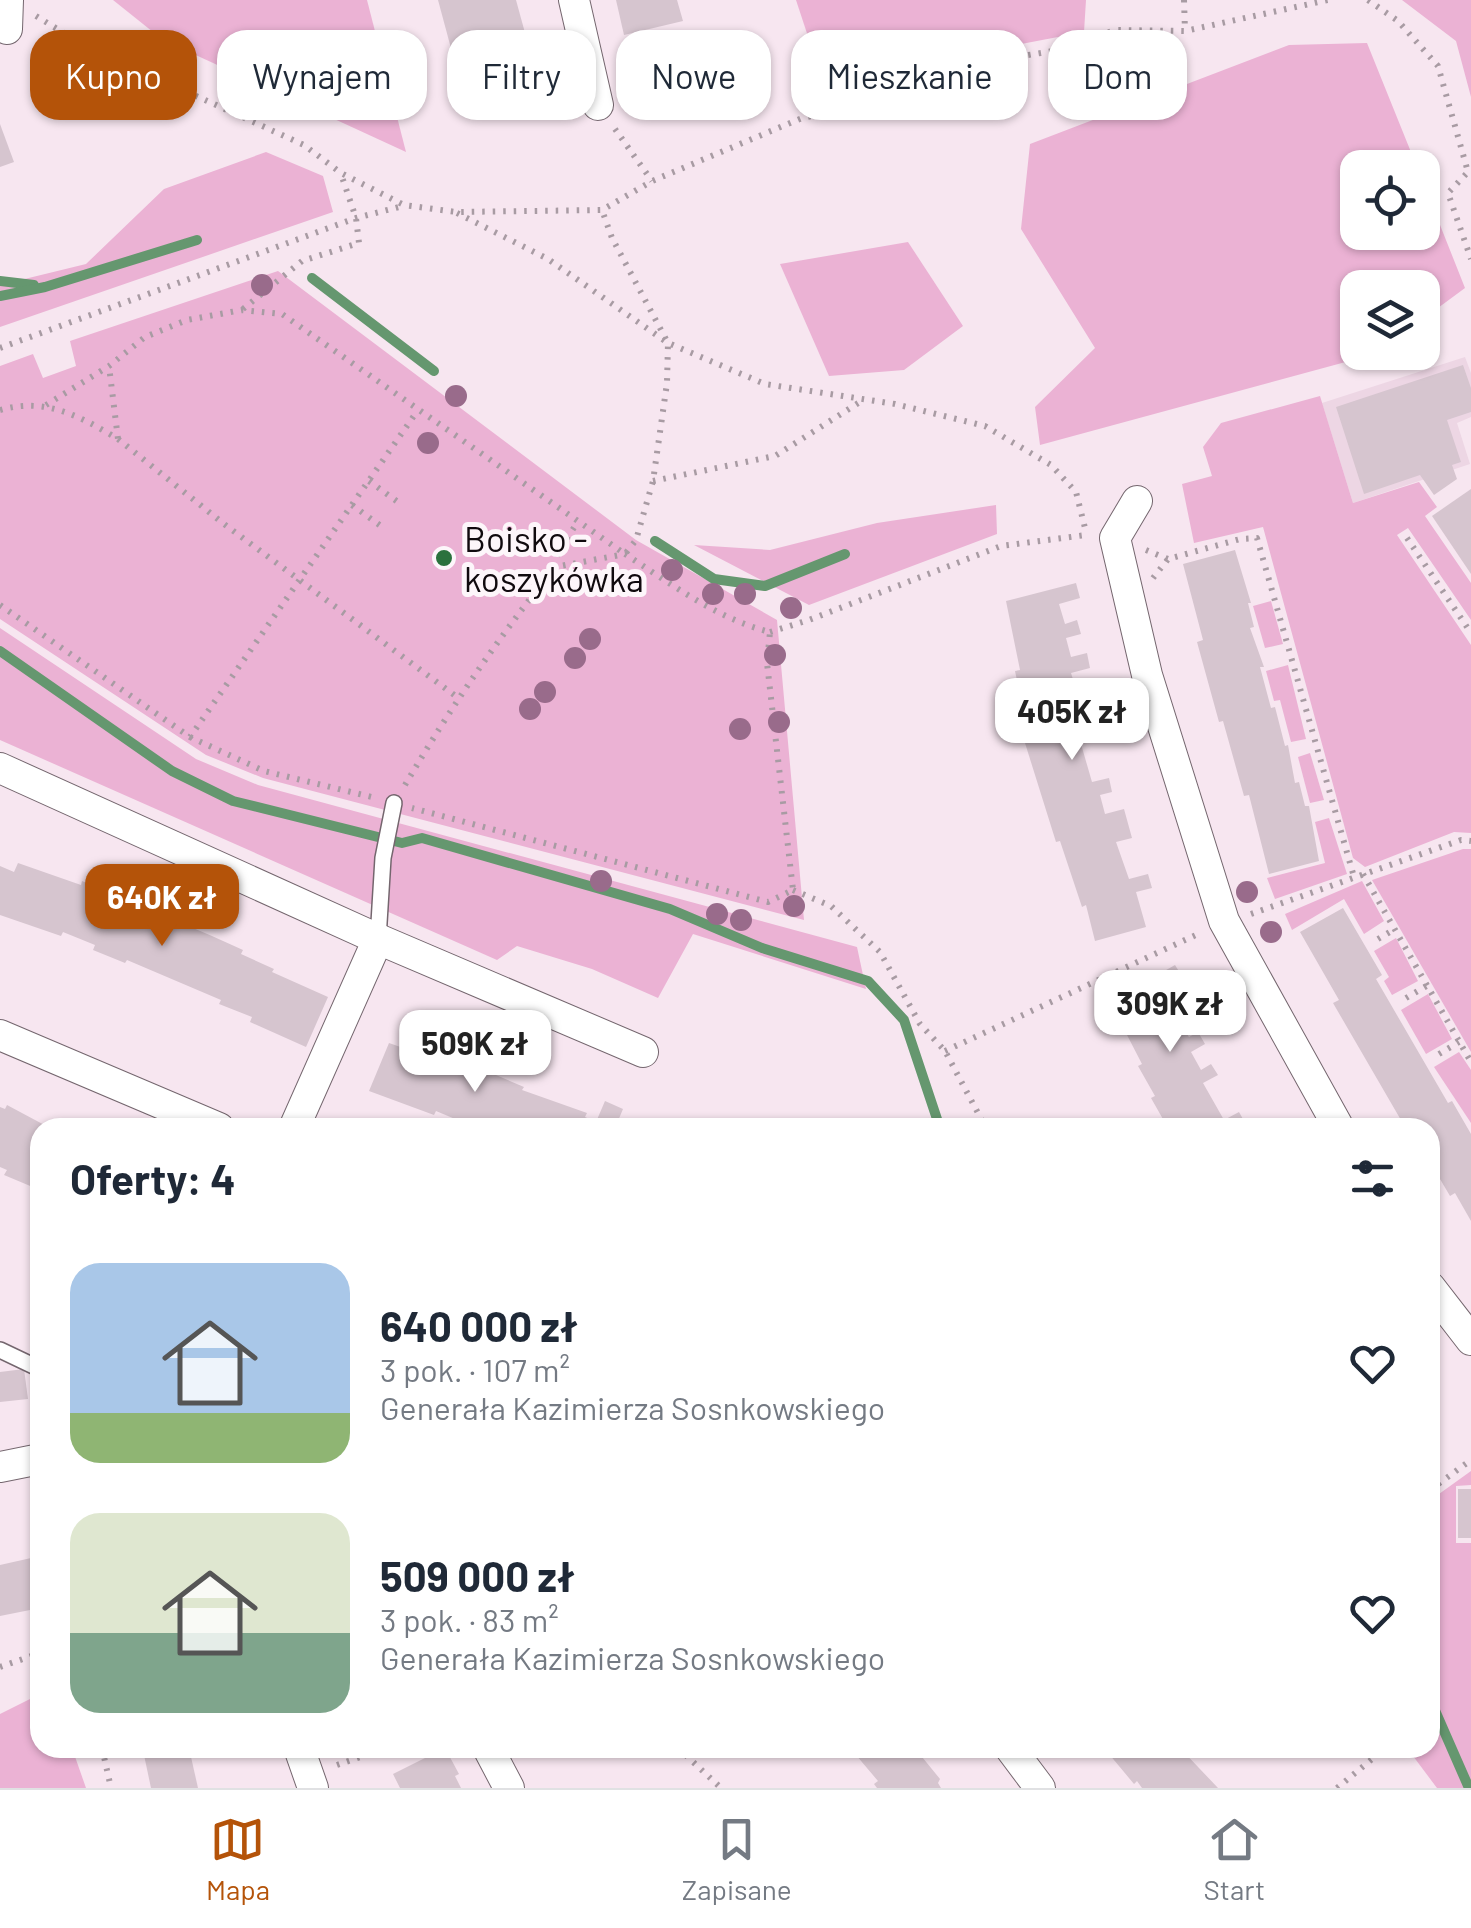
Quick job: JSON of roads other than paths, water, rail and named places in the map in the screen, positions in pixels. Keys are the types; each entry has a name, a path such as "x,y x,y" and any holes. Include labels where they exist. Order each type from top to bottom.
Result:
{"street":[{"path":"574,0 598,105"},
{"path":"1137,500 1115,538 1147,675 1224,921 1332,1118"},
{"path":"0,768 643,1052"},
{"path":"298,1118 378,938"},
{"path":"0,1035 195,1118"},
{"path":"1440,1299 1471,1340"},
{"path":"0,1466 30,1462"},
{"path":"304,1758 314,1788"},
{"path":"493,1758 509,1788"},
{"path":"1018,1758 1040,1788"}],"lane":[{"path":"378,938 383,858 394,803"},
{"path":"0,1350 30,1364"}],"waterway":[{"path":"0,296 45,287 197,240"},
{"path":"312,278 434,371"},
{"path":"0,281 34,285"},
{"path":"655,541 714,579 765,586 845,554"},
{"path":"0,651 172,771 233,801 402,843 422,838 670,909 762,948 868,981 904,1020 937,1118"},
{"path":"1440,1722 1469,1788"}],"place":[{"name":"Boisko - koszykówka","path":"444,558"}]}
